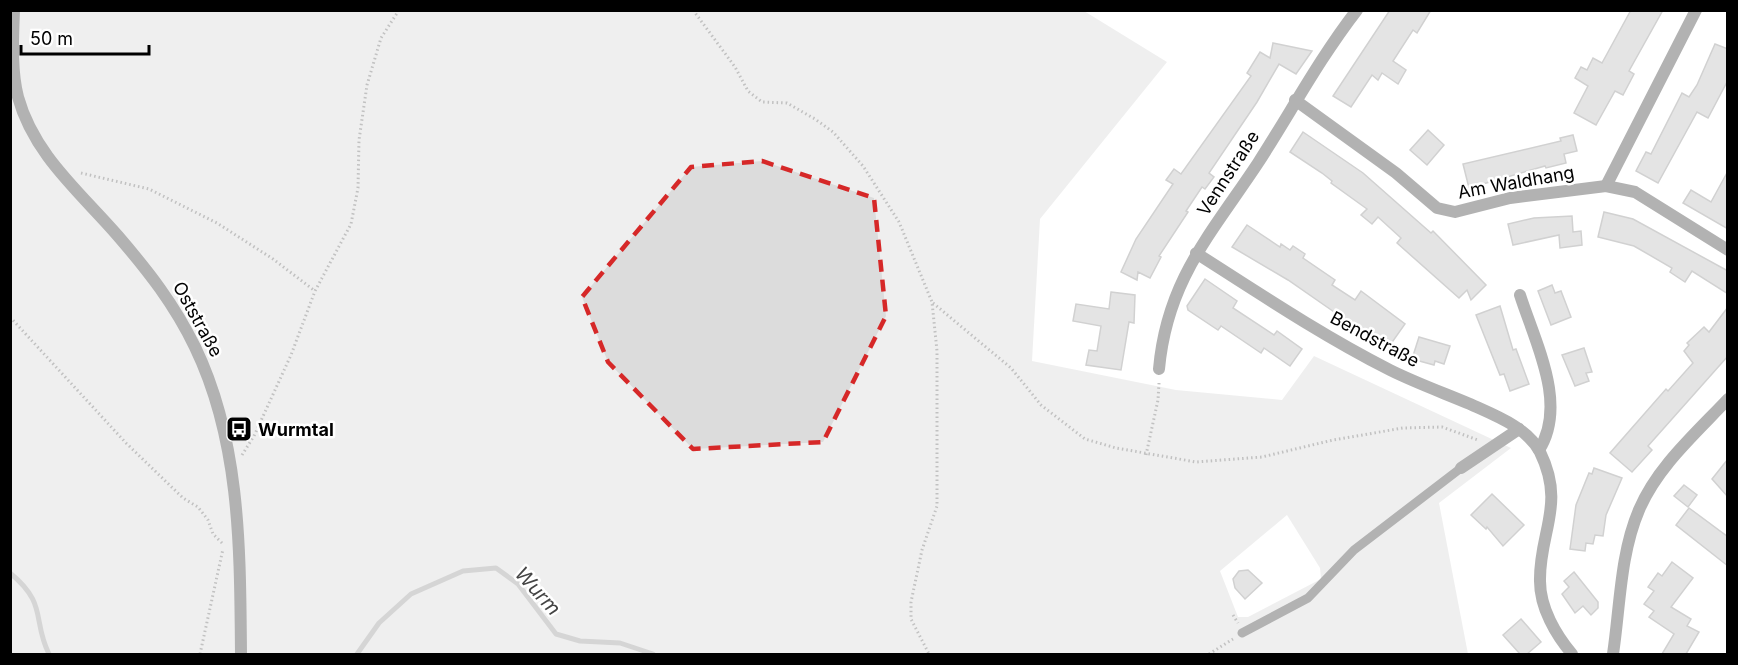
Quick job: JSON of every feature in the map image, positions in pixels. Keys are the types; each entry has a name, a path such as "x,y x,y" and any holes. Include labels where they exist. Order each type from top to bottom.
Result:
{"street":[{"name":"Oststraße","path":"14,10 13,35 18,96 37,140 59,173 117,234 168,296 212,384 222,420 235,496 242,654"},
{"name":"Vennstraße","path":"1159,369 1162,339 1170,310 1196,253 1259,162 1295,100 1357,10"},
{"path":"1606,186 1696,10"},
{"name":"Am Waldhang","path":"1295,100 1395,173 1437,208 1455,212 1510,198 1606,186 1635,192 1728,250"},
{"name":"Bendstraße","path":"1196,253 1339,343 1393,372 1486,411 1519,429 1539,450 1550,480 1552,515 1540,582 1545,607 1554,630 1567,653"},
{"path":"1520,295 1551,398 1550,423 1539,450"},
{"path":"1613,654 1626,563 1638,510 1667,465 1728,399"},
{"path":"1461,468 1519,429"}],"lane":[{"path":"1242,633 1308,598 1354,550 1461,468"}],"path":[{"path":"243,454 291,355 315,291 351,224 358,188 359,140 367,85 381,38 399,10"},
{"path":"693,10 729,57 748,92 762,102 787,103 815,119 833,132 863,166 899,222 932,302 937,351 937,506 922,550 911,602 911,619 929,654"},
{"path":"59,173 80,172 149,189 217,223 273,259 315,291"},
{"path":"932,302 1011,368 1041,405 1085,439 1146,455 1196,462 1262,457 1333,440 1413,428 1442,427 1492,447"},
{"path":"10,316 126,443 183,498 198,507 208,520 213,534 224,544 200,654"},
{"path":"1146,455 1158,400"},
{"path":"1209,654 1242,633"}],"highlighted area":[{"path":"762,161 874,198 886,316 823,442 693,449 608,362 582,297 691,167"}],"shaded area":[{"path":"10,11 1084,11 1167,62 1040,219 1032,361 1176,390 1282,400 1314,356 1511,448 1439,503 1468,654 11,654","holes":["1287,515 1320,568 1321,579 1248,617 1238,617 1220,571"]}],"building":[{"path":"1390,10 1431,10 1417,33 1413,30 1393,61 1406,70 1398,84 1382,73 1378,80 1372,75 1351,107 1333,96"},
{"path":"1631,10 1663,10 1629,71 1634,74 1623,95 1615,91 1596,125 1574,113 1588,86 1575,78 1581,67 1587,70 1593,58 1602,63"},
{"path":"1273,43 1312,51 1296,74 1279,64 1257,102 1209,173 1214,177 1205,189 1202,187 1186,211 1188,212 1159,256 1161,257 1150,278 1138,272 1137,280 1121,272 1136,239 1173,184 1166,180 1174,169 1181,174 1251,76 1247,73 1260,52 1270,58"},
{"path":"1715,44 1728,49 1728,80 1708,118 1697,112 1658,183 1636,171 1646,152 1651,154 1682,93 1689,97 1697,85"},
{"path":"1428,130 1444,145 1427,165 1410,150"},
{"path":"1303,132 1363,173 1431,233 1433,231 1486,285 1471,300 1467,290 1459,298 1397,243 1401,238 1378,217 1372,224 1361,215 1367,209 1331,183 1332,181 1322,173 1290,152"},
{"path":"1573,135 1577,151 1564,154 1566,163 1546,168 1545,166 1469,188 1463,164 1561,141 1560,138"},
{"path":"1728,171 1728,229 1683,203 1691,190 1711,202"},
{"path":"1604,212 1633,219 1728,271 1728,294 1692,271 1685,282 1670,272 1672,268 1634,246 1598,237"},
{"path":"1572,216 1573,232 1581,231 1582,245 1560,248 1559,235 1513,245 1508,224 1534,218"},
{"path":"1247,225 1280,247 1281,244 1290,250 1293,246 1305,254 1303,258 1335,280 1332,285 1355,300 1361,291 1405,324 1388,348 1355,325 1353,327 1335,316 1337,314 1288,280 1232,247"},
{"path":"1205,279 1237,301 1233,308 1274,335 1277,331 1302,349 1290,366 1264,348 1261,353 1221,326 1218,330 1188,310 1187,306"},
{"path":"1552,285 1555,293 1561,291 1571,317 1551,325 1538,291"},
{"path":"1111,292 1135,295 1134,323 1129,322 1121,370 1086,365 1089,350 1097,351 1101,326 1073,321 1076,304 1109,309"},
{"path":"1500,306 1513,350 1516,349 1529,384 1510,391 1504,374 1500,375 1476,315"},
{"path":"1728,307 1728,356 1648,446 1652,450 1632,472 1610,453 1666,389 1668,391 1693,363 1684,351 1689,345 1687,343 1704,327 1709,332"},
{"path":"1419,337 1450,346 1444,364 1435,361 1434,365 1412,359"},
{"path":"1584,348 1592,372 1586,373 1589,381 1575,386 1562,355"},
{"path":"1728,459 1728,497 1712,479"},
{"path":"1594,468 1622,478 1606,515 1603,536 1595,535 1593,544 1586,543 1585,551 1570,549 1576,505 1589,473 1592,474"},
{"path":"1684,485 1697,495 1688,507 1674,496"},
{"path":"1492,494 1524,525 1503,546 1487,527 1486,529 1471,515"},
{"path":"1689,508 1728,537 1728,566 1676,525"},
{"path":"1672,562 1693,578 1671,607 1691,619 1687,626 1699,632 1686,654 1662,654 1674,634 1649,617 1654,611 1644,604 1654,591 1648,587 1658,573 1662,576"},
{"path":"1248,570 1262,583 1245,599 1235,588 1233,579 1239,571"},
{"path":"1574,572 1598,602 1598,608 1591,615 1583,606 1575,613 1562,594 1569,587 1564,581"},
{"path":"1521,619 1541,642 1527,654 1520,654 1503,635"}],"waterway":[{"name":"Wurm","path":"357,654 379,623 411,594 463,571 496,568 518,584 556,634 580,641 620,643 653,654"},
{"name":"Wurm","path":"10,573 22,584 35,603 49,654"}],"place":[{"name":"Wurmtal","path":"239,429"}]}
